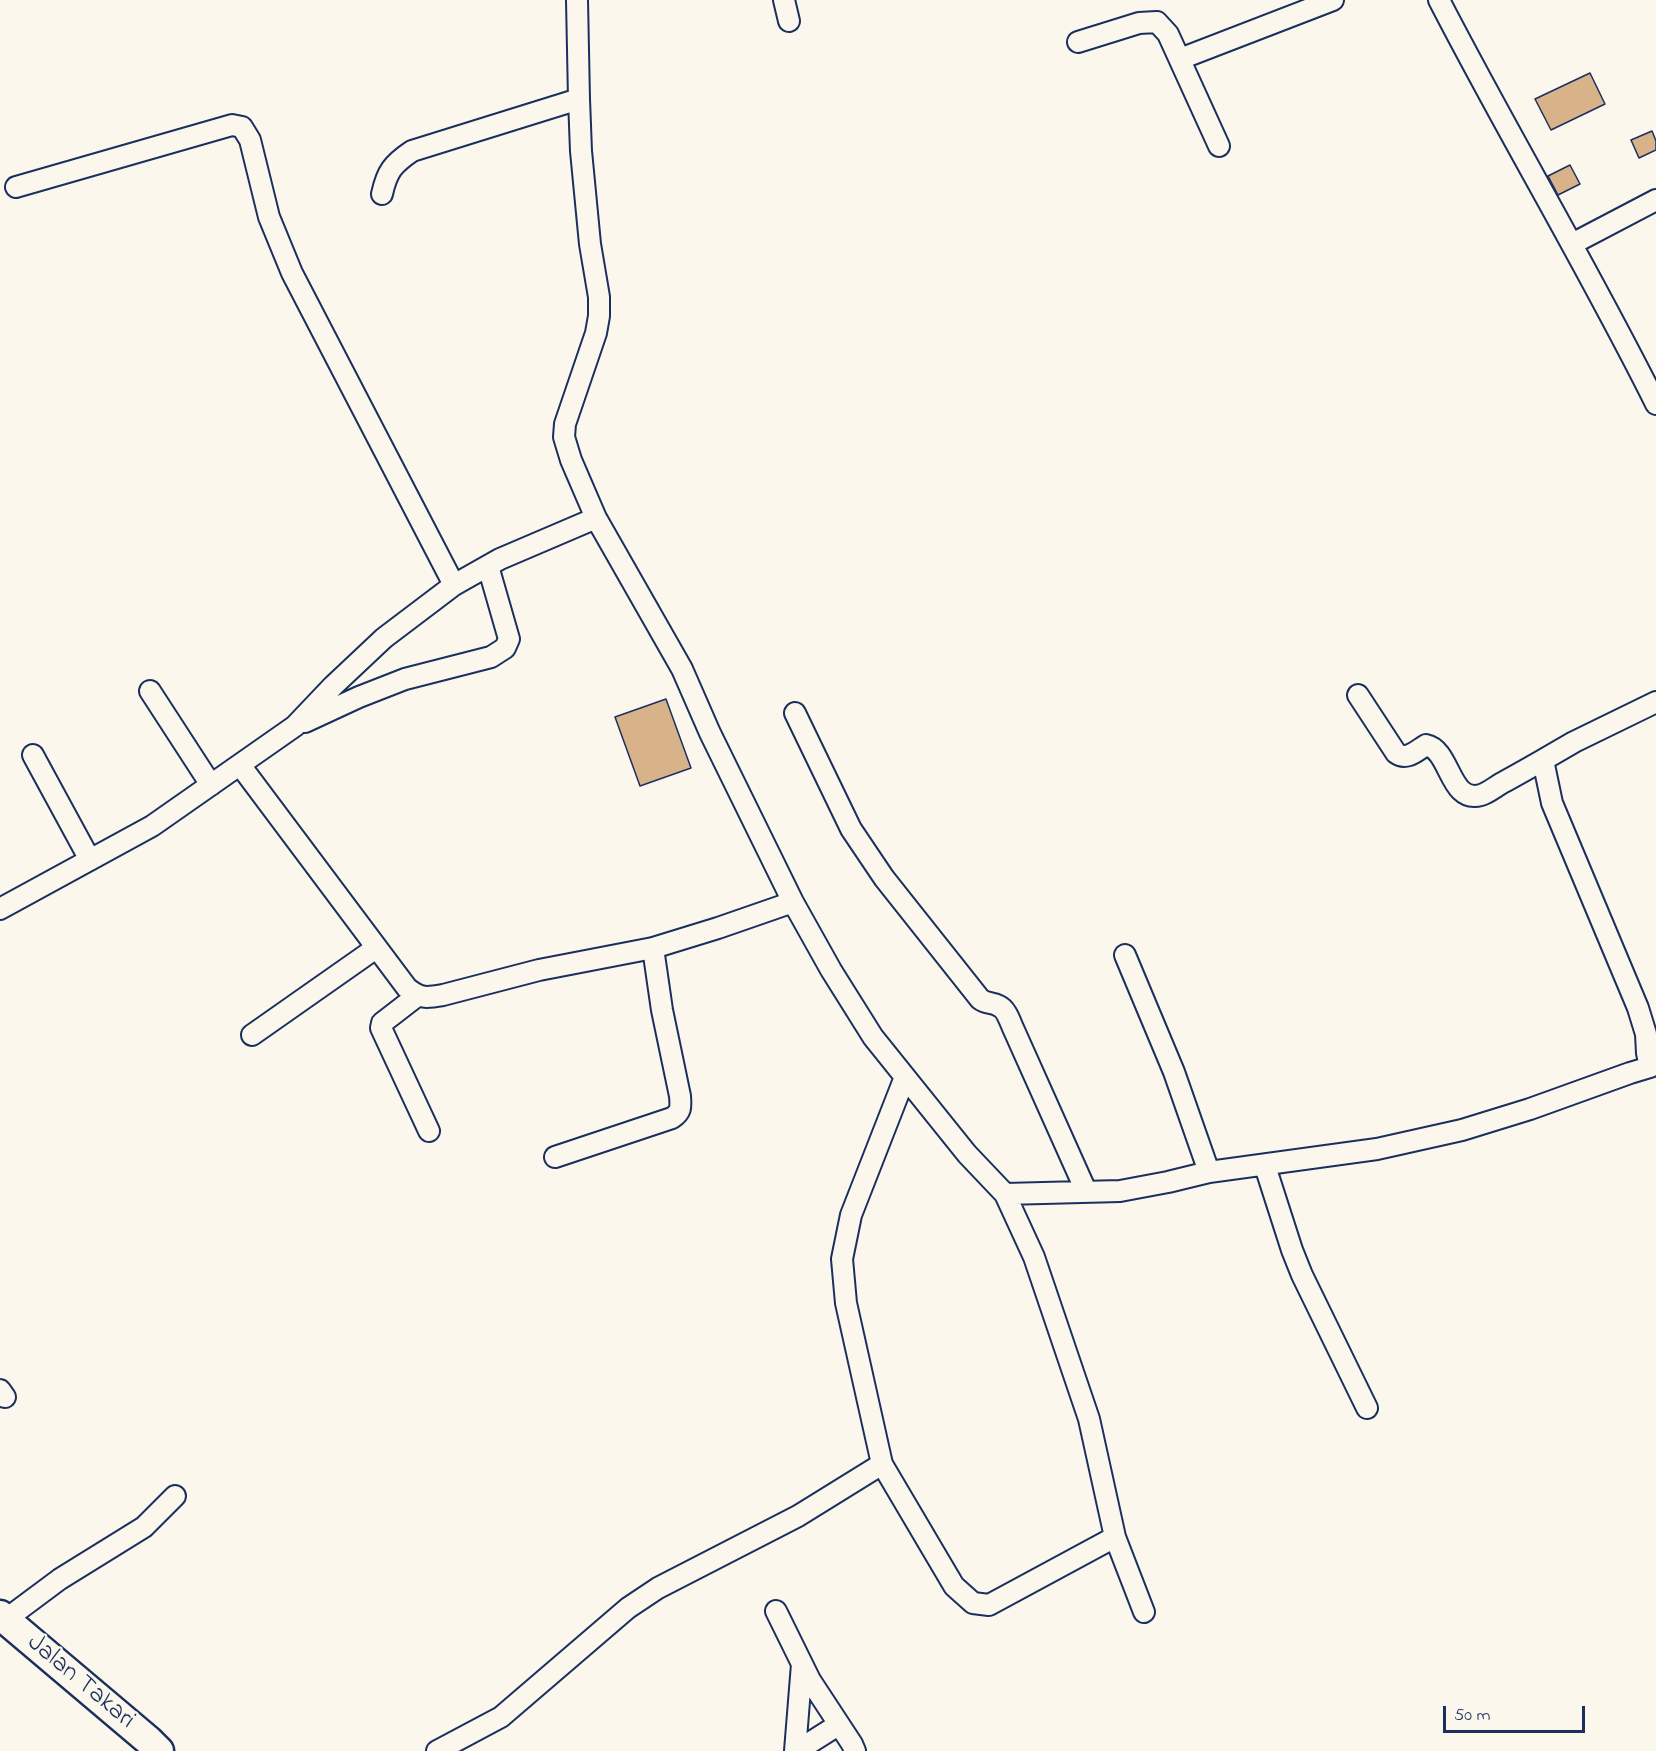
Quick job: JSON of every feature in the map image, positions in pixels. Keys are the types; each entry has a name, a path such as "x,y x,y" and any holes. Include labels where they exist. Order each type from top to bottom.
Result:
{"street":[{"path":"577,0 579,99 586,211 599,297 599,316 596,333 565,424 564,436 571,460 596,518 682,669 710,733 793,902 831,970 873,1037 904,1077 967,1154 1005,1194 1034,1257 1089,1419 1115,1537 1144,1612"},
{"path":"783,0 789,21"},
{"path":"1180,59 1333,0"},
{"path":"1446,3 1622,335 1656,404"},
{"path":"1078,42 1139,23 1158,22 1168,33 1220,146"},
{"path":"382,194 392,167 412,151 579,99"},
{"path":"16,188 232,125 242,127 250,140 269,217 292,273 454,585"},
{"path":"1572,244 1656,200"},
{"path":"295,726 384,638 454,585 500,559 596,518"},
{"path":"0,909 152,826 295,726 405,679 491,657 505,648 509,639 489,566"},
{"path":"150,691 211,785"},
{"path":"1358,695 1396,753 1405,757 1426,745 1436,748 1458,788 1468,795 1482,795 1574,742 1656,702"},
{"path":"795,713 851,829 884,878 980,999 1004,1010 1086,1191"},
{"path":"33,755 90,860"},
{"path":"1005,1194 1120,1191 1209,1172 1377,1149 1462,1130 1530,1109 1630,1072 1653,1067 1647,1053 1646,1034 1638,1008 1552,803 1543,760"},
{"path":"240,765 376,948 407,988 417,996 427,998 443,995 539,970 653,948 793,902"},
{"path":"252,1035 376,948"},
{"path":"555,1157 672,1118 681,1108 662,1010 653,948"},
{"path":"1125,955 1174,1072 1209,1172"},
{"path":"417,996 382,1023 381,1028 429,1131"},
{"path":"904,1077 851,1215 842,1259 846,1303 882,1464 954,1586 973,1603 989,1605 1115,1537"},
{"path":"1266,1166 1302,1275 1367,1408"},
{"path":"437,1751 501,1717 628,1608 658,1588 798,1516 882,1464"},
{"path":"3,1617 144,1527 175,1496"},
{"path":"776,1611 802,1664 855,1751"},
{"name":"Jalan Takari","path":"3,1617 159,1751"},
{"path":"796,1751 802,1664"},
{"path":"796,1751 838,1725"}],"building":[{"path":"1590,73 1605,104 1551,130 1535,99"},
{"path":"1652,131 1656,141 1656,150 1639,158 1631,140"},
{"path":"1570,165 1580,184 1558,195 1548,176"},
{"path":"666,699 691,768 640,786 615,717"}]}
